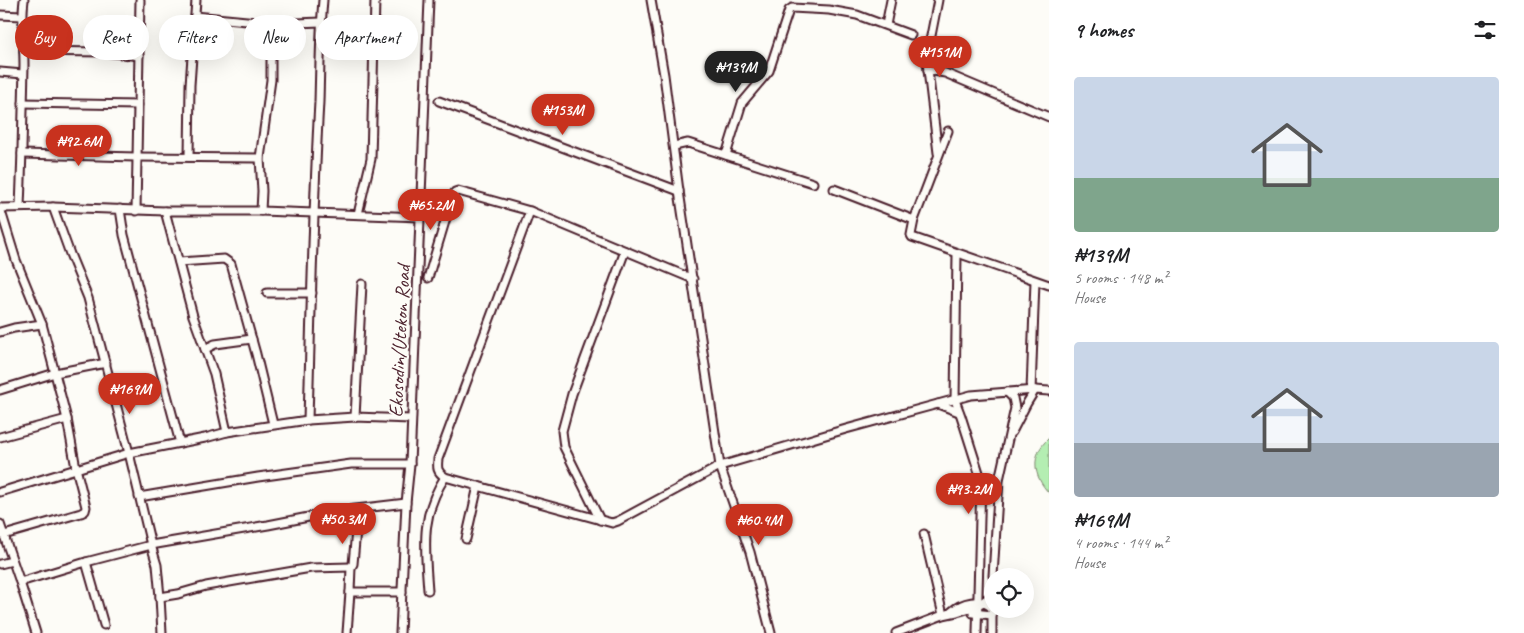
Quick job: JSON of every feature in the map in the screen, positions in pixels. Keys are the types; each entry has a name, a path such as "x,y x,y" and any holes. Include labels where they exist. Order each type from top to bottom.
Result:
{"street":[{"path":"22,15 24,0"},
{"path":"140,0 140,15"},
{"path":"195,15 196,0"},
{"path":"322,15 324,0"},
{"path":"358,214 371,159 375,0"},
{"name":"Ekosodin/Utekon Road","path":"400,633 406,503 410,464 429,0"},
{"path":"651,0 720,466 750,552 771,633"},
{"path":"886,25 891,0"},
{"path":"938,0 928,51 928,70 938,156"},
{"path":"726,155 742,103 770,71 789,10 792,8 829,10 857,15 912,35"},
{"path":"0,15 15,16"},
{"path":"20,207 24,60"},
{"path":"136,211 139,60"},
{"path":"189,157 192,60"},
{"path":"261,211 260,158 271,80 271,60"},
{"path":"308,420 320,60"},
{"path":"928,70 945,73 1049,117"},
{"path":"0,72 23,74"},
{"path":"439,101 679,191"},
{"path":"23,102 138,105"},
{"path":"948,131 914,220 912,238 1049,285"},
{"path":"674,146 688,143 813,182"},
{"path":"22,154 260,158"},
{"path":"834,190 914,220"},
{"path":"428,278 455,192 458,192 530,211 693,278"},
{"path":"4,535 85,511 86,506 76,468 67,419 42,324 16,260 0,208 53,207 136,211 261,211 420,217"},
{"path":"53,207 88,298 106,363 157,565 162,633"},
{"path":"120,210 124,235 180,443"},
{"path":"165,211 193,316 214,374 227,432"},
{"path":"530,211 438,459 437,468 439,473 445,477 612,523 720,466 971,395 1049,391"},
{"path":"600,520 564,447 562,431 572,394 625,251"},
{"path":"957,254 955,400 981,479 977,633"},
{"path":"178,262 224,259 231,264 273,424"},
{"path":"1009,436 1033,391 1035,281"},
{"path":"355,417 362,284"},
{"path":"267,293 312,294"},
{"path":"0,332 42,324"},
{"path":"205,349 215,344 252,339"},
{"path":"0,390 55,372 106,363"},
{"path":"994,568 999,480 1015,403 1007,392"},
{"path":"960,414 971,395"},
{"path":"938,404 960,414"},
{"path":"0,492 129,453 227,432 308,420 355,417 411,419"},
{"path":"0,437 67,419"},
{"path":"139,497 351,464 410,464"},
{"path":"428,590 426,537 428,515 437,490 445,477"},
{"path":"981,479 999,480"},
{"path":"466,539 478,486"},
{"path":"20,582 151,545 339,511 406,503"},
{"path":"0,524 36,633"},
{"path":"347,633 351,567 353,564 356,530"},
{"path":"924,534 943,615"},
{"path":"0,564 12,561"},
{"path":"86,562 104,625"},
{"path":"160,597 206,586 311,568 351,567"},
{"path":"350,592 402,592"},
{"path":"896,633 950,612 963,610 984,598"},
{"path":"950,612 966,603 978,601 984,605"},
{"path":"963,610 977,614 984,613"},
{"path":"992,618 992,633"}],"green space":[{"path":"1049,438 1049,493 1037,473 1036,458"}]}
